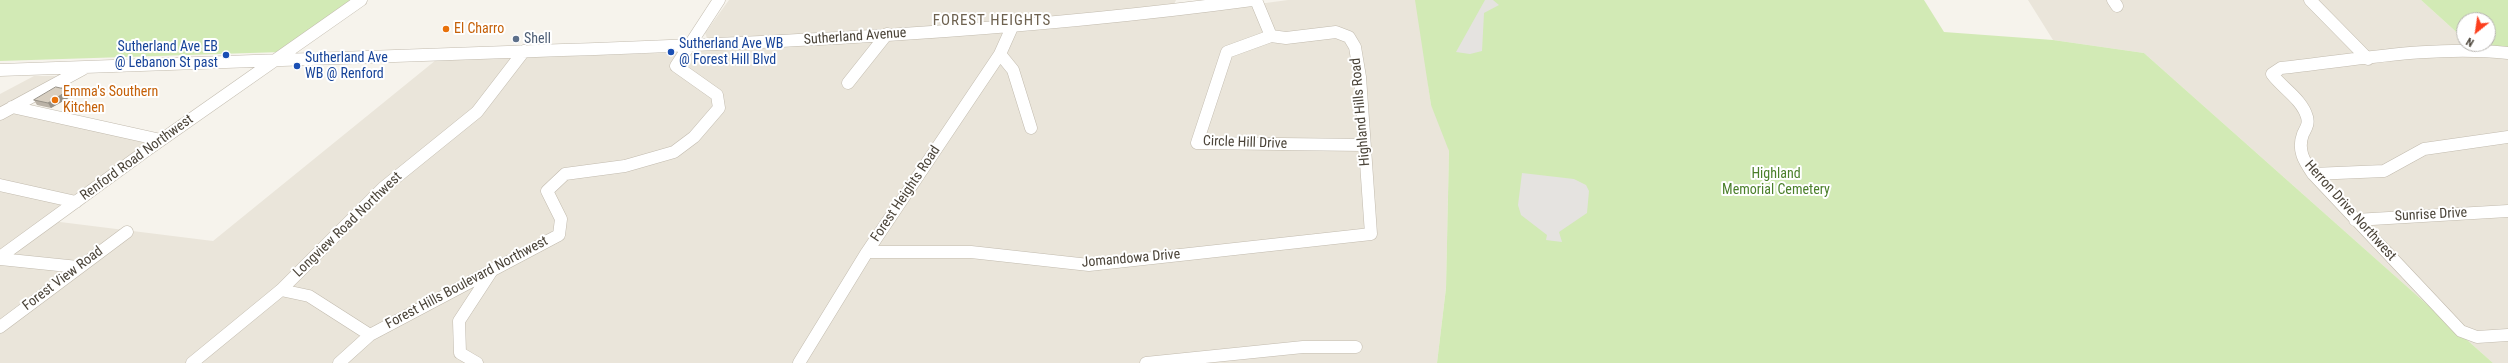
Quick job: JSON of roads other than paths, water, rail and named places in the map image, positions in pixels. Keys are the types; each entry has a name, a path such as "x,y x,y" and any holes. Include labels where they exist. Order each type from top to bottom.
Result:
{"street":[{"name":"Renford Road Northwest","path":"0,258 161,140 361,0"},
{"path":"691,44 719,0"},
{"name":"Sutherland Avenue","path":"0,70 691,44 790,42 1013,25 1180,5 1252,0"},
{"path":"1256,0 1271,36"},
{"path":"2310,0 2368,59"},
{"name":"Forest Heights Road","path":"799,363 867,252 1000,54 1013,25"},
{"name":"Highland Hills Road","path":"1271,36 1286,38 1336,32 1349,37 1355,47 1360,77 1371,234"},
{"path":"848,83 887,34"},
{"name":"Circle Hill Drive","path":"1271,36 1227,52 1197,143 1227,145 1364,145"},
{"name":"Forest Hills Boulevard Northwest","path":"339,363 370,336 494,268 559,235 561,219 547,191 565,174 625,166 674,152 694,137 719,108 717,95 676,66 691,44"},
{"name":"Herron Drive Northwest","path":"2508,53 2460,50 2281,68 2274,70 2272,74 2297,100 2306,115 2308,125 2300,138 2299,149 2313,174 2461,331 2477,337 2508,335"},
{"name":"Longview Road Northwest","path":"195,361 281,290 383,188 477,112 524,51"},
{"path":"1000,54 1013,70 1031,128"},
{"path":"0,114 86,67"},
{"path":"12,107 161,140"},
{"path":"2313,174 2384,171 2424,148 2508,137"},
{"path":"0,185 76,202"},
{"name":"Sunrise Drive","path":"2355,220 2508,211"},
{"name":"Forest View Road","path":"0,327 78,267 127,232"},
{"name":"Jomandowa Drive","path":"867,252 971,252 1089,265 1371,234"},
{"path":"0,258 78,267"},
{"path":"477,363 460,353 459,321 494,268"},
{"path":"281,290 309,296 370,336"},
{"path":"1146,363 1303,347 1356,347"}],"place":[{"name":"El Charro","path":"446,29"},
{"name":"Shell","path":"516,39"},
{"name":"Sutherland Ave WB @ Forest Hill Blvd","path":"671,52"},
{"name":"Sutherland Ave EB @ Lebanon St past","path":"226,55"},
{"name":"Sutherland Ave WB @ Renford","path":"297,66"},
{"name":"Emma's Southern Kitchen","path":"55,100"}],"district":[{"name":"FOREST HEIGHTS","path":"992,21"}],"park label":[{"name":"Highland Memorial Cemetery","path":"1776,182"}]}
